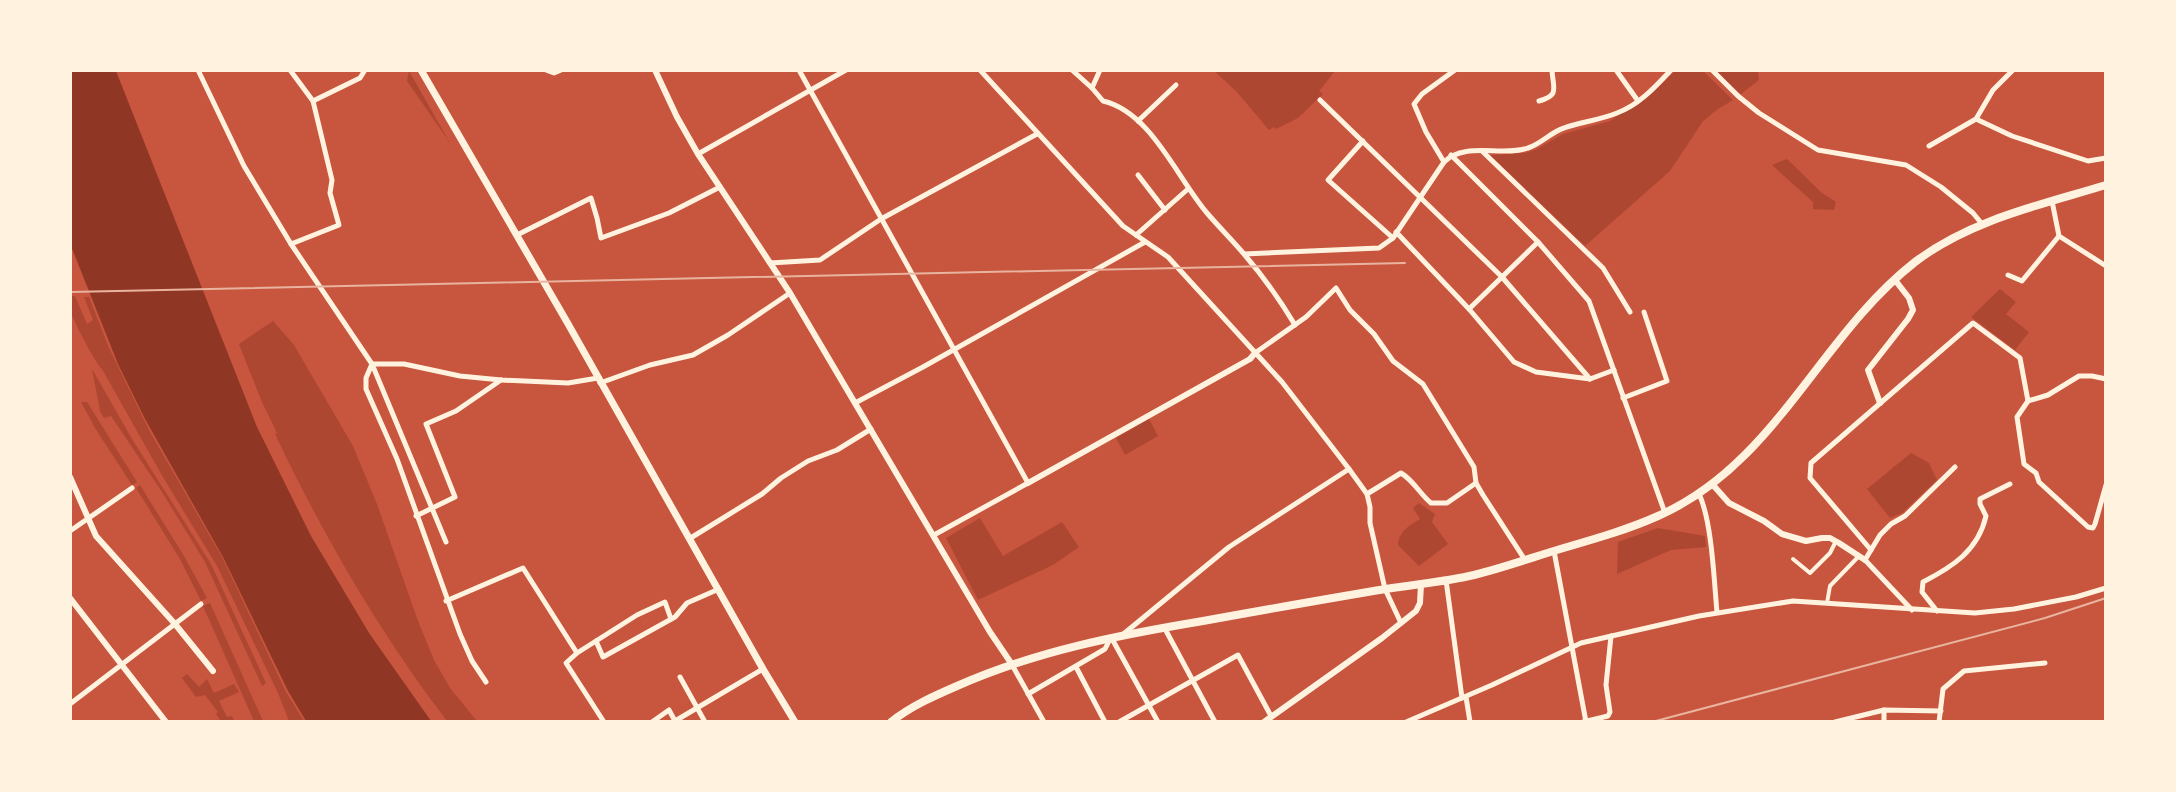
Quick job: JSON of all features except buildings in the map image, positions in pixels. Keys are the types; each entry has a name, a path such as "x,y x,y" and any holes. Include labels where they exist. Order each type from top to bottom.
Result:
{"main road":[{"path":"421,70 795,722"},
{"path":"891,722 926,700 1011,663 1111,637 1477,574 1624,530 1665,513 1713,485 1737,465 1763,438 1861,315 1895,280 1928,253 1982,224 2106,185"}],"street":[{"path":"198,70 237,154 291,244 372,364 446,542"},
{"path":"290,70 313,101 332,180 330,193 339,225 291,244"},
{"path":"313,101 360,78 366,70"},
{"path":"546,70 554,73 561,70"},
{"path":"655,70 676,117 698,154 790,293 1044,722"},
{"path":"799,70 1028,483"},
{"path":"698,154 846,70"},
{"path":"980,70 1036,134 1123,226 1168,257 1282,382 1349,469 1367,494 1371,507 1370,523 1385,589 1401,623"},
{"path":"1072,70 1103,101 1116,104 1138,121 1162,147 1188,189 1267,283 1295,325"},
{"path":"1092,88 1100,70"},
{"path":"1444,162 1426,132 1414,104 1422,94 1455,70"},
{"path":"1539,101 1553,95 1555,88 1552,70"},
{"path":"1616,70 1638,102"},
{"path":"1244,254 1379,248 1394,235 1451,155 1481,151 1515,152 1529,148 1562,128 1619,112 1638,102 1671,70"},
{"path":"1712,70 1731,90 1759,113 1818,150 1906,165 1941,187 1982,224"},
{"path":"1929,146 1976,119 1993,90 2013,70"},
{"path":"1138,121 1176,85"},
{"path":"1320,100 1502,277 1590,379"},
{"path":"1976,119 2012,136 2088,161 2106,158"},
{"path":"770,262 819,261 881,219 1036,134"},
{"path":"1363,141 1328,180 1394,235 1469,309 1514,362 1536,372 1590,379 1614,370"},
{"path":"1481,151 1603,268 1630,312"},
{"path":"1451,155 1538,242 1589,301 1665,513"},
{"path":"1138,175 1165,210"},
{"path":"517,235 591,198 600,238 669,213 720,187"},
{"path":"1137,235 1188,189"},
{"path":"2052,201 2059,236 2106,266"},
{"path":"2008,275 2022,281 2059,236"},
{"path":"855,403 1145,242"},
{"path":"1469,309 1538,242"},
{"path":"1880,403 1868,370 1908,320 1913,310 1909,298 1895,280"},
{"path":"934,535 1250,359 1295,325 1336,288 1350,310 1374,334 1393,361 1423,384 1474,467 1476,483 1525,560"},
{"path":"372,364 405,364 460,376 501,380 568,383 599,380 693,355 728,335 790,293"},
{"path":"1623,398 1667,381 1644,312"},
{"path":"1871,550 1810,478 1811,463 1973,323 2020,358 2028,401"},
{"path":"372,364 366,378 366,389 397,459 446,601 467,651 486,682"},
{"path":"2106,379 2079,376 2048,395 2028,401 2017,417 2024,465 2036,472 2039,482 2088,527 2093,528 2106,485"},
{"path":"416,516 455,497 426,424 456,411 501,380"},
{"path":"689,539 762,494 808,460 837,450 871,429"},
{"path":"1827,603 1830,586 1871,550 1880,535 1905,516 1955,467"},
{"path":"1120,636 1228,547 1349,469"},
{"path":"1367,494 1401,473 1411,480 1421,495 1431,504 1447,503 1476,483"},
{"path":"70,477 96,536 175,624 213,671"},
{"path":"1937,611 1922,592 1923,582 1954,565 1966,555 1985,523 1986,516 1980,499 2010,484"},
{"path":"1713,485 1729,503 1764,521 1787,537 1806,541 1822,538 1836,541 1862,558 1912,610"},
{"path":"70,531 132,488"},
{"path":"1699,494 1703,503 1709,537 1717,612"},
{"path":"1793,559 1810,573 1830,553 1836,541"},
{"path":"1554,551 1585,721 1608,716 1610,712 1606,685 1611,636"},
{"path":"446,601 523,568 577,653"},
{"path":"1446,580 1470,722"},
{"path":"1264,722 1419,608 1421,584"},
{"path":"1406,722 1572,647 1717,612 1793,601 1975,613 2014,609 2076,597 2106,588"},
{"path":"596,641 603,657 671,619 687,603 719,589"},
{"path":"70,598 166,722"},
{"path":"604,722 566,663 577,653 636,615 665,602 671,619"},
{"path":"70,704 201,604"},
{"path":"1164,627 1215,722"},
{"path":"1028,694 1105,649 1111,637"},
{"path":"1111,637 1158,722"},
{"path":"1119,722 1238,655 1271,716"},
{"path":"1939,722 1943,689 1964,671 2045,663"},
{"path":"1076,666 1104,722"},
{"path":"651,722 669,710 675,720 764,669"},
{"path":"680,677 705,722"},
{"path":"1835,722 1884,710 1941,711"},
{"path":"1884,710 1884,722"}],"shaded area":[{"path":"70,71 116,71 257,427 311,536 369,633 431,721 306,721 288,691 223,557 145,419 118,364 71,246"},
{"path":"409,71 450,143 407,81"},
{"path":"1214,71 1335,71 1319,91 1323,94 1298,118 1269,130 1236,91"},
{"path":"1675,71 1703,71 1733,100 1703,121 1670,171 1585,246 1490,155 1525,153 1563,134 1610,121 1654,91"},
{"path":"1715,71 1758,71 1759,80 1741,94"},
{"path":"1787,159 1822,193 1836,202 1834,210 1813,209 1813,202 1772,165"},
{"path":"2000,289 2016,302 2006,314 2029,332 2015,350 1971,317"},
{"path":"71,296 75,296 87,324 93,320 84,297 89,297 109,348 149,430 222,557 286,692 304,721 289,721 278,693 217,566 81,335 70,311"},
{"path":"273,321 294,345 353,446 377,504 434,660 450,688 477,721 447,721 375,618 293,472 275,434 277,433 239,344"},
{"path":"92,369 132,439 211,564 266,683 262,686 205,562 111,416 104,418 100,411"},
{"path":"81,402 87,402 137,482 132,485"},
{"path":"1149,419 1158,436 1125,455 1116,438"},
{"path":"1911,453 1929,463 1937,480 1902,513 1890,518 1867,489"},
{"path":"140,485 207,598 201,601 180,559 136,488"},
{"path":"1419,503 1435,514 1432,522 1448,544 1419,566 1398,545 1402,532 1420,519 1413,508"},
{"path":"980,518 1003,556 1062,522 1079,547 1053,565 978,600 946,538"},
{"path":"1658,528 1705,536 1706,547 1671,550 1617,574 1618,542"},
{"path":"210,603 263,721 254,721 203,606"},
{"path":"187,674 199,687 207,679 214,693 234,684 239,692 219,701 227,717 232,716 234,721 221,721 216,714 218,712 205,695 196,697 182,678"}],"railway":[{"path":"70,292 1405,263"},
{"path":"1652,722 2045,618 2106,598"}]}
